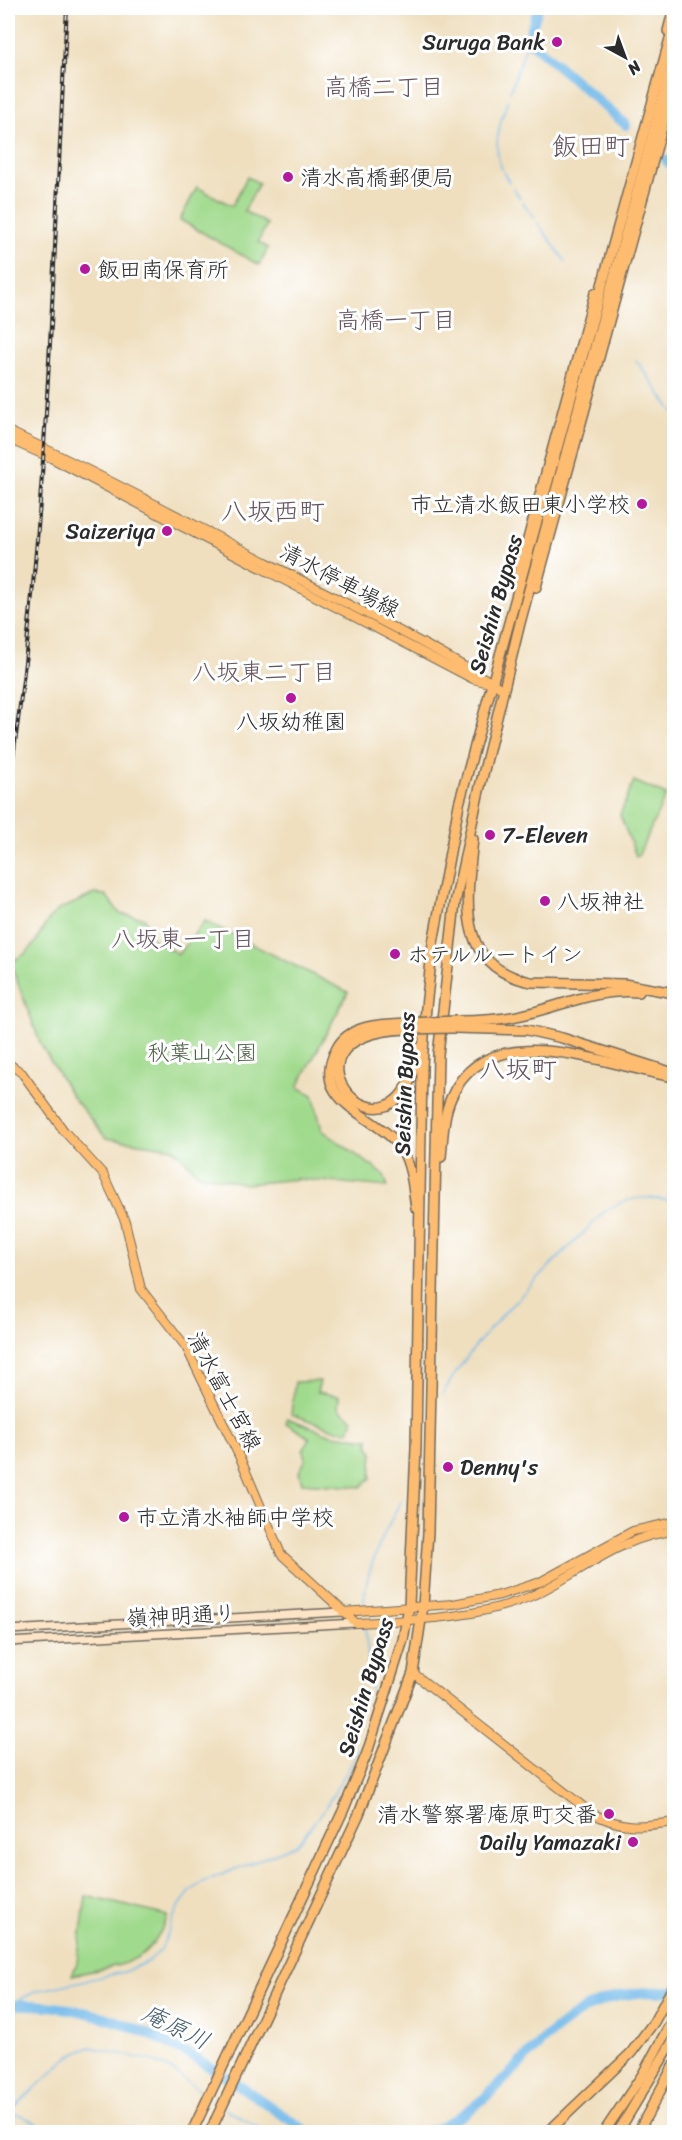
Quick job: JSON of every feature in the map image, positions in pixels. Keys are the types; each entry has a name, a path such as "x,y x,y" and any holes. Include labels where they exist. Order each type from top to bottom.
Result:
{"highway":[{"path":"547,507 554,436 674,8"},
{"name":"Seishin Bypass","path":"210,2133 359,1814 413,1673 423,1606 432,1427 438,1055 455,903 478,795 547,507 675,24"},
{"name":"Seishin Bypass","path":"192,2133 350,1793 398,1659 409,1606 421,1124 426,1006 434,944 459,804 547,507 675,56"},
{"path":"547,507 577,442 675,84"},
{"path":"478,795 467,914 475,940 492,964 507,975 531,982 624,984 672,993"},
{"path":"455,1025 513,1017 596,993 623,990 672,993"},
{"path":"406,1026 369,1033 350,1043 343,1053 339,1063 340,1084 354,1101 366,1107 381,1107 389,1105 405,1092 415,1069 426,1006"},
{"path":"420,1231 411,1174 403,1150 390,1134 345,1104 334,1088 330,1076 333,1055 347,1036 371,1025 455,1025 536,1032 562,1038 675,1075"},
{"path":"434,1214 450,1100 463,1077 484,1059 507,1051 533,1051 675,1075"},
{"path":"548,2133 612,2074 640,2042 675,1985"},
{"path":"618,2133 657,2060 675,2017"},
{"path":"604,2133 675,2039"},
{"path":"638,2133 673,2068"}],"main road":[{"name":"清水停車場線","path":"8,431 182,518 476,672 504,690"},
{"name":"清水停車場線","path":"8,439 61,463 473,679 493,684"},
{"name":"清水富士宮線","path":"8,1063 22,1073 64,1131 103,1174 125,1221 141,1289 186,1347 237,1451 281,1554 356,1623"},
{"path":"342,1612 453,1604 500,1595 549,1577 633,1531 675,1522"},
{"path":"356,1623 421,1620 486,1610 517,1601 554,1585 625,1543 650,1534 675,1531"},
{"name":"嶺神明通り","path":"8,1630 342,1612"},
{"name":"嶺神明通り","path":"8,1642 356,1623"},
{"path":"413,1673 590,1812 611,1823 621,1825 675,1822"}],"green space":[{"path":"247,177 259,183 244,211 267,224 258,242 268,248 259,265 180,220 197,187 232,206"},
{"path":"634,781 666,795 638,856 636,856 620,815"},
{"name":"秋葉山公園","path":"94,894 106,895 120,914 145,918 151,938 178,954 205,921 348,992 298,1087 313,1095 322,1130 384,1175 388,1187 298,1179 245,1184 199,1174 173,1148 106,1138 71,1095 41,1045 10,962 21,957 34,945 45,925 56,912"},
{"path":"320,1381 317,1392 339,1396 338,1408 353,1419 349,1431 337,1430 291,1414 295,1382"},
{"path":"287,1418 332,1435 369,1439 369,1447 373,1452 371,1478 361,1487 302,1483 299,1472 306,1459 303,1451 310,1438 286,1423"},
{"path":"86,1896 168,1916 151,1946 141,1955 118,1965 72,1975 77,1963"}],"waterway":[{"path":"538,8 529,37 533,44 626,125"},
{"path":"510,92 529,37"},
{"path":"508,100 498,132 497,152 499,162 509,182"},
{"path":"666,160 674,168"},
{"path":"513,188 520,198"},
{"path":"523,203 535,218"},
{"path":"538,223 565,261"},
{"path":"636,360 674,413"},
{"path":"442,1395 475,1346 604,1212 621,1202 638,1198 674,1202"},
{"path":"364,1606 371,1566 401,1500"},
{"path":"365,1626 374,1716"},
{"path":"8,2005 37,1991 124,1972 149,1961 162,1948 177,1909 190,1892 203,1882 296,1845 324,1810 367,1738"},
{"name":"庵原川","path":"427,2132 452,2121 475,2106 555,2030 577,2014 602,2001 620,1996 674,1991"},
{"name":"庵原川","path":"8,2005 51,2006 92,2014 131,2026 203,2063 308,2132"},
{"path":"9,2113 68,2057 90,2047 153,2061 172,2070 204,2094"},
{"path":"211,2099 219,2105"},
{"path":"226,2109 259,2128"},
{"path":"8,2114 21,2115 50,2132"}],"railway":[{"path":"8,791 32,596 40,498 67,8"}],"place":[{"name":"Suruga Bank","path":"557,42"},
{"name":"清水高橋郵便局","path":"288,177"},
{"name":"飯田南保育所","path":"85,269"},
{"name":"市立清水飯田東小学校","path":"642,504"},
{"name":"Saizeriya","path":"167,531"},
{"name":"八坂幼稚園","path":"291,698"},
{"name":"7-Eleven","path":"490,835"},
{"name":"八坂神社","path":"545,901"},
{"name":"ホテルルートイン","path":"395,954"},
{"name":"Denny's","path":"448,1467"},
{"name":"市立清水袖師中学校","path":"124,1517"},
{"name":"清水警察署庵原町交番","path":"609,1814"},
{"name":"Daily Yamazaki","path":"633,1842"}],"district":[{"name":"高橋二丁目","path":"384,87"},
{"name":"飯田町","path":"591,146"},
{"name":"高橋一丁目","path":"396,320"},
{"name":"八坂西町","path":"273,511"},
{"name":"八坂東二丁目","path":"264,672"},
{"name":"八坂東一丁目","path":"183,939"},
{"name":"八坂町","path":"518,1069"}]}
